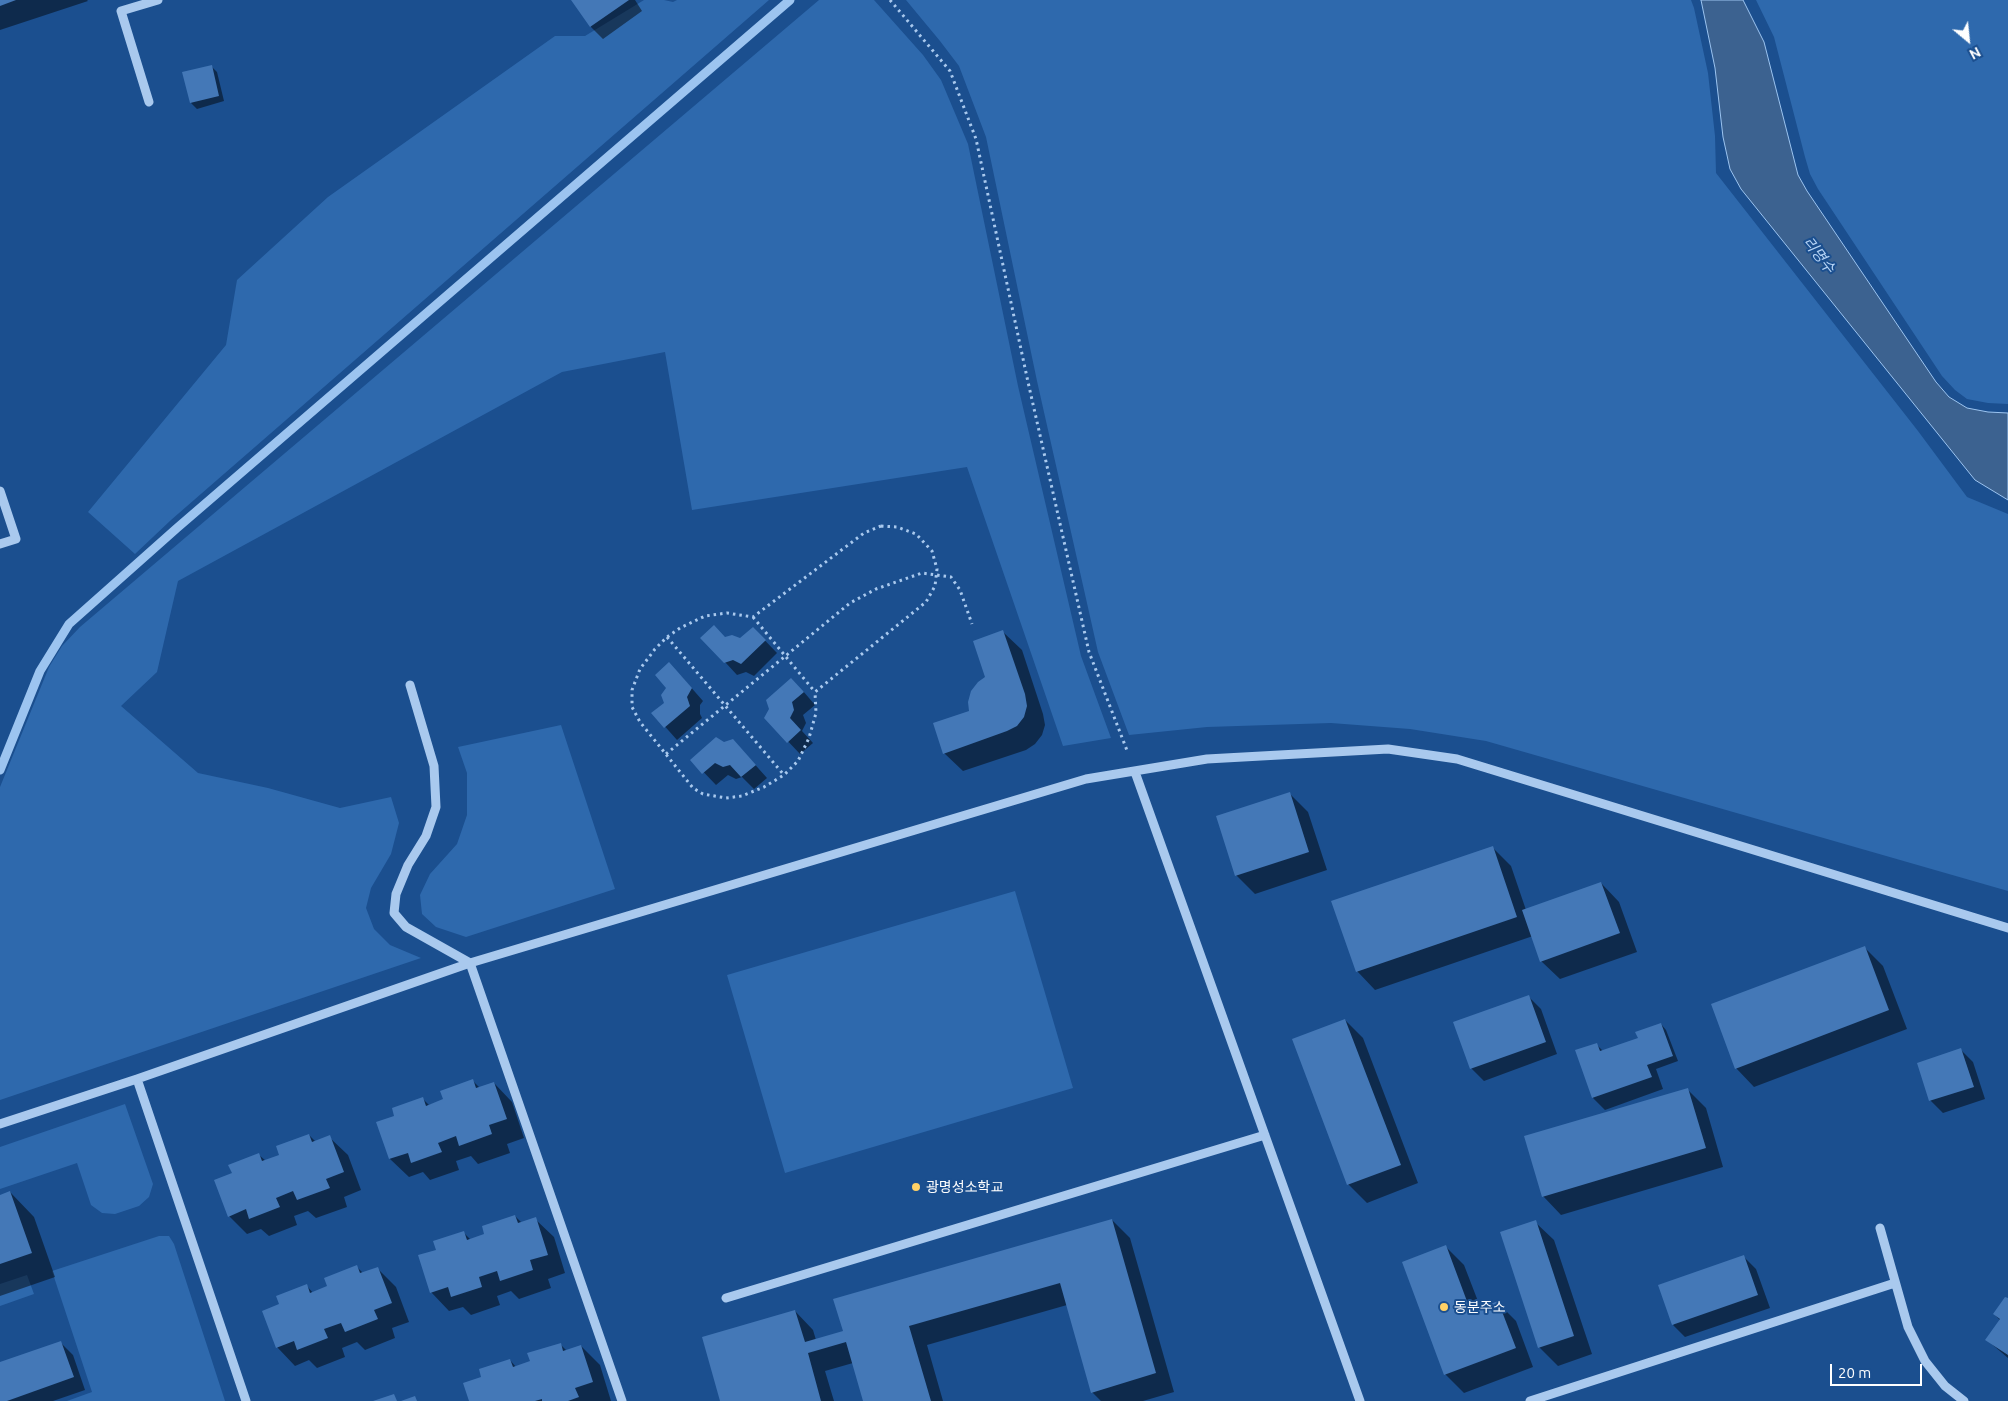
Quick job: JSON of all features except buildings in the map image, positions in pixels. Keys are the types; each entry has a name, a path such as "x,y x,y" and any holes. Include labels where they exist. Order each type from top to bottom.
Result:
{"street":[{"path":"149,102 121,11 158,0"},
{"path":"0,491 16,539 0,544"},
{"path":"410,685 434,766 436,807 426,836 408,865 396,894 394,913 406,927 470,963 622,1401"},
{"path":"0,1124 137,1079 470,963 1086,779 1207,758 1388,749 1457,759 2008,928"},
{"path":"1135,772 1360,1401"},
{"path":"137,1079 246,1401"},
{"path":"726,1298 1265,1136"},
{"path":"1880,1228 1908,1327 1925,1361 1945,1386 1964,1401"},
{"path":"1530,1401 1895,1283"}],"path":[{"path":"890,0 950,70 976,139 1089,652 1135,772"},
{"path":"753,617 815,692 816,713 809,738 798,760 784,775 764,787 742,796 726,798 703,794 693,788 640,722 632,707 632,690 640,669 667,637 680,628 705,616 727,613 753,617 864,533 881,526 897,526 916,534 932,551 938,569 935,586 926,602 815,692"},
{"path":"666,754 850,603 876,589 922,573 951,578 960,590 972,624"},
{"path":"667,637 784,775"}],"shaded area":[{"path":"644,0 673,2 677,0 769,0 171,520 135,554 88,512 226,345 237,280 328,197 555,36 585,36"},
{"path":"819,0 874,0 923,55 941,80 968,144 1018,386 1081,656 1111,738 1063,746 967,467 692,510 665,352 562,372 178,581 157,672 121,706 198,773 268,788 340,808 391,797 399,823 391,854 371,888 366,908 374,929 390,945 421,958 0,1100 0,787 49,667 62,646 80,627"},
{"path":"906,0 1691,0 1708,73 1715,136 1716,173 1918,431 1967,497 2008,514 2008,891 1486,741 1410,729 1331,723 1207,727 1129,735 1098,652 1037,381 986,137 959,66"},
{"path":"1756,0 2008,0 2008,404 1967,399 1955,390 1942,376 1818,189 1810,174 1805,157 1774,37"},
{"path":"561,725 615,889 466,937 436,927 422,914 420,895 430,874 457,844 467,815 467,773 458,747"},
{"path":"1015,891 1073,1088 785,1173 727,975"},
{"path":"125,1104 153,1184 149,1197 139,1206 115,1214 102,1213 91,1205 77,1163 0,1189 0,1147"},
{"path":"159,1236 169,1236 174,1244 225,1401 67,1401 92,1392 52,1271"},
{"path":"27,1275 34,1294 0,1306 0,1284"}],"water":[{"name":"리명수","path":"1701,0 1743,0 1764,42 1798,175 1936,382 1949,397 1967,408 2008,413 2008,500 1975,480 1741,189 1730,169 1723,137 1715,68"}],"waterway":[{"path":"0,770 40,671 69,624 177,528 790,0"}],"place":[{"name":"광명성소학교","path":"916,1187"},
{"name":"동분주소","path":"1444,1307"}]}
